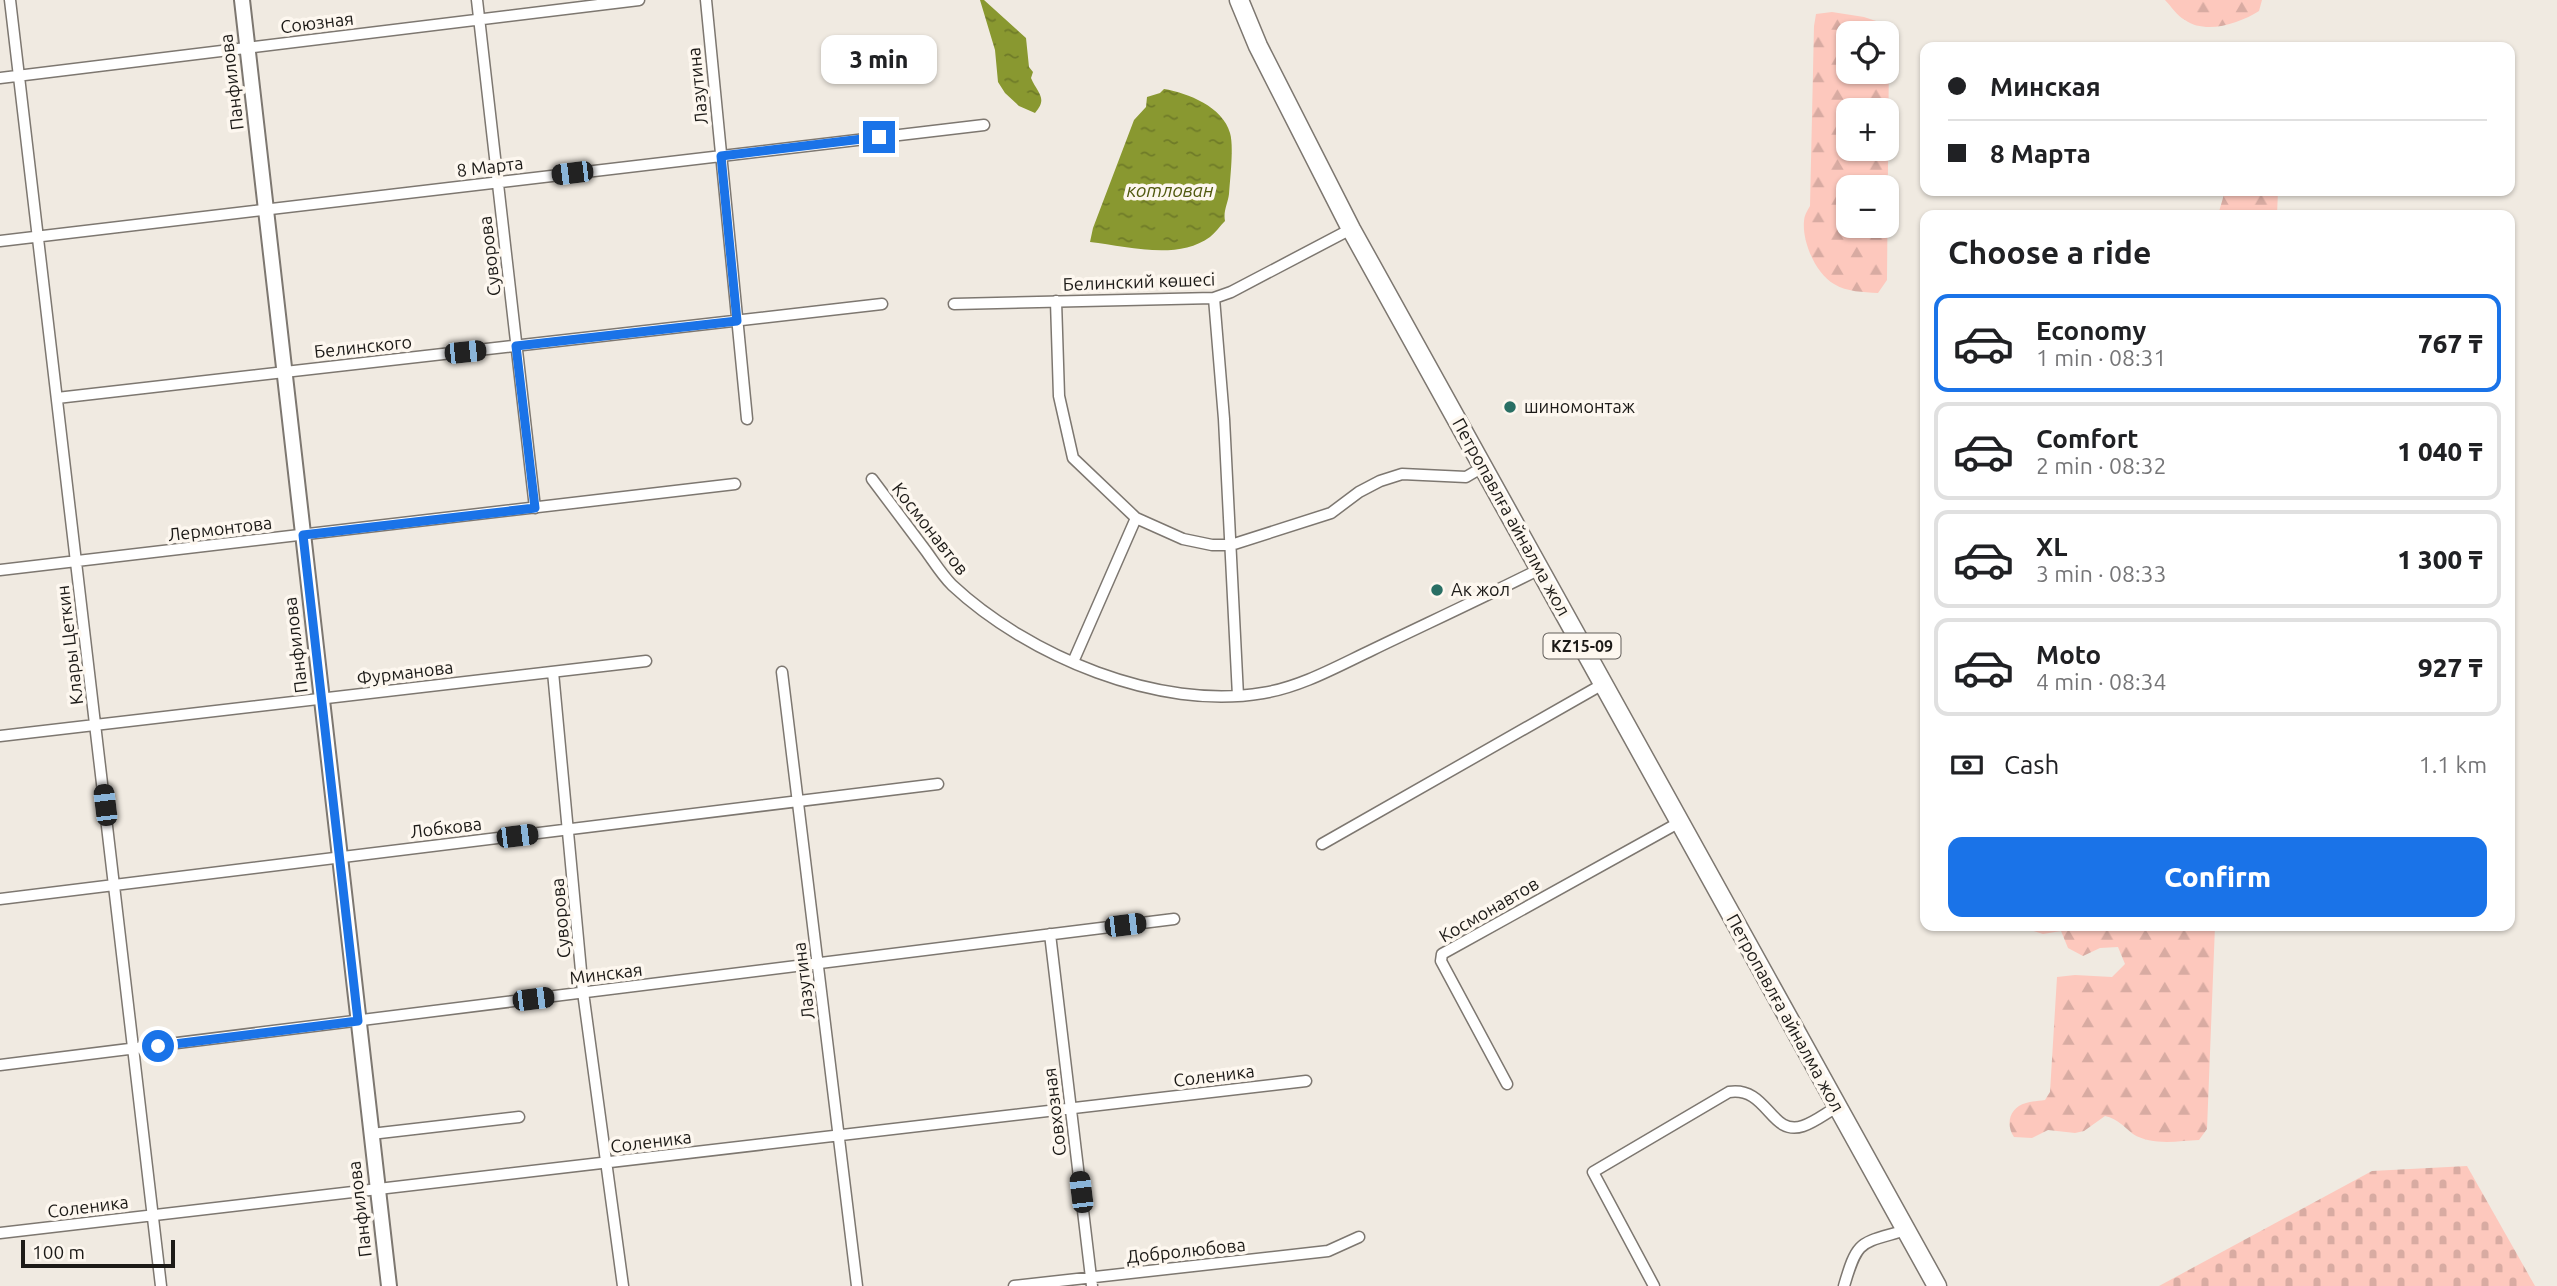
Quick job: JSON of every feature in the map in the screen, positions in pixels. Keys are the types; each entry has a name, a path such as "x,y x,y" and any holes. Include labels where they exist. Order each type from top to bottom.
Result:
{"highway":[{"name":"Петропавлға айналма жол","path":"1239,0 1258,46 1351,229 1937,1286"}],"street":[{"name":"Клары Цеткин","path":"10,0 161,1286"},
{"name":"Панфилова","path":"242,0 389,1286"},
{"name":"Суворова","path":"477,0 535,508"},
{"name":"Союзная","path":"0,78 639,0"},
{"name":"Лазутина","path":"706,0 747,419"},
{"name":"8 Марта","path":"0,241 984,125"},
{"name":"Белинский көшесі","path":"954,304 1214,298 1231,292 1351,229"},
{"path":"1214,298 1224,419 1238,696"},
{"path":"1056,301 1059,396 1073,458 1136,518 1198,543 1231,545 1331,513 1359,492 1402,474 1466,477 1483,467"},
{"name":"Белинского","path":"57,398 882,304"},
{"name":"Космонавтов","path":"872,479 949,582 980,609 1030,643 1073,662 1162,692 1201,697 1238,696 1290,687 1540,569"},
{"name":"Лермонтова","path":"0,569 735,484"},
{"path":"1073,662 1136,518"},
{"name":"Фурманова","path":"0,736 646,661"},
{"name":"Лазутина","path":"782,671 857,1286"},
{"name":"Суворова","path":"553,672 583,992 623,1286"},
{"path":"1322,844 1603,684"},
{"name":"Лобкова","path":"0,899 938,784"},
{"name":"Космонавтов","path":"1507,1084 1441,961 1441,954 1680,822"},
{"name":"Минская","path":"0,1065 1174,919"},
{"name":"Совхозная","path":"1050,934 1092,1282"},
{"name":"Соленика","path":"0,1233 1306,1082"},
{"path":"1654,1286 1593,1172 1729,1092 1744,1092 1758,1098 1781,1124 1788,1127 1807,1125 1837,1107"},
{"path":"371,1134 519,1117"},
{"path":"1844,1286 1853,1257 1862,1244 1906,1230"},
{"name":"Добролюбова","path":"1014,1286 1092,1282 1328,1251 1359,1237"}],"green space":[{"path":"2165,0 2262,0 2259,11 2251,15 2223,26 2203,27 2185,20"},
{"path":"1832,12 1876,21 1836,21 1836,84 1889,84 1889,98 1836,98 1836,161 1888,161 1888,175 1836,175 1836,238 1887,238 1887,280 1878,293 1844,289 1827,279 1816,265 1805,238 1804,219 1810,206 1816,14"},
{"path":"2224,196 2278,196 2277,210 2219,210"},
{"path":"2033,931 2061,931 2043,934"},
{"path":"2061,931 2215,931 2207,1129 2199,1140 2165,1142 2140,1138 2117,1121 2105,1116 2084,1131 2075,1133 2048,1130 2032,1138 2014,1137 2010,1122 2016,1108 2026,1103 2045,1100 2050,1092 2057,977 2112,977 2125,964 2118,947 2100,948 2083,956 2068,948"},
{"path":"2467,1166 2535,1286 2159,1286 2372,1171"}],"water":[{"path":"980,0 984,0 1026,38 1029,67 1033,72 1031,78 1041,100 1035,113 1019,106 998,82 995,50"},
{"name":"котлован","path":"1164,89 1203,103 1226,124 1230,133 1232,154 1225,221 1210,237 1183,248 1136,249 1090,242 1134,120 1146,107 1147,97"}],"place":[{"name":"шиномонтаж","path":"1510,407"},
{"name":"Ак жол","path":"1437,590"}],"route":[{"path":"158,1046 358,1021 303,535 535,508 516,346 737,321 721,156 879,137"}]}
